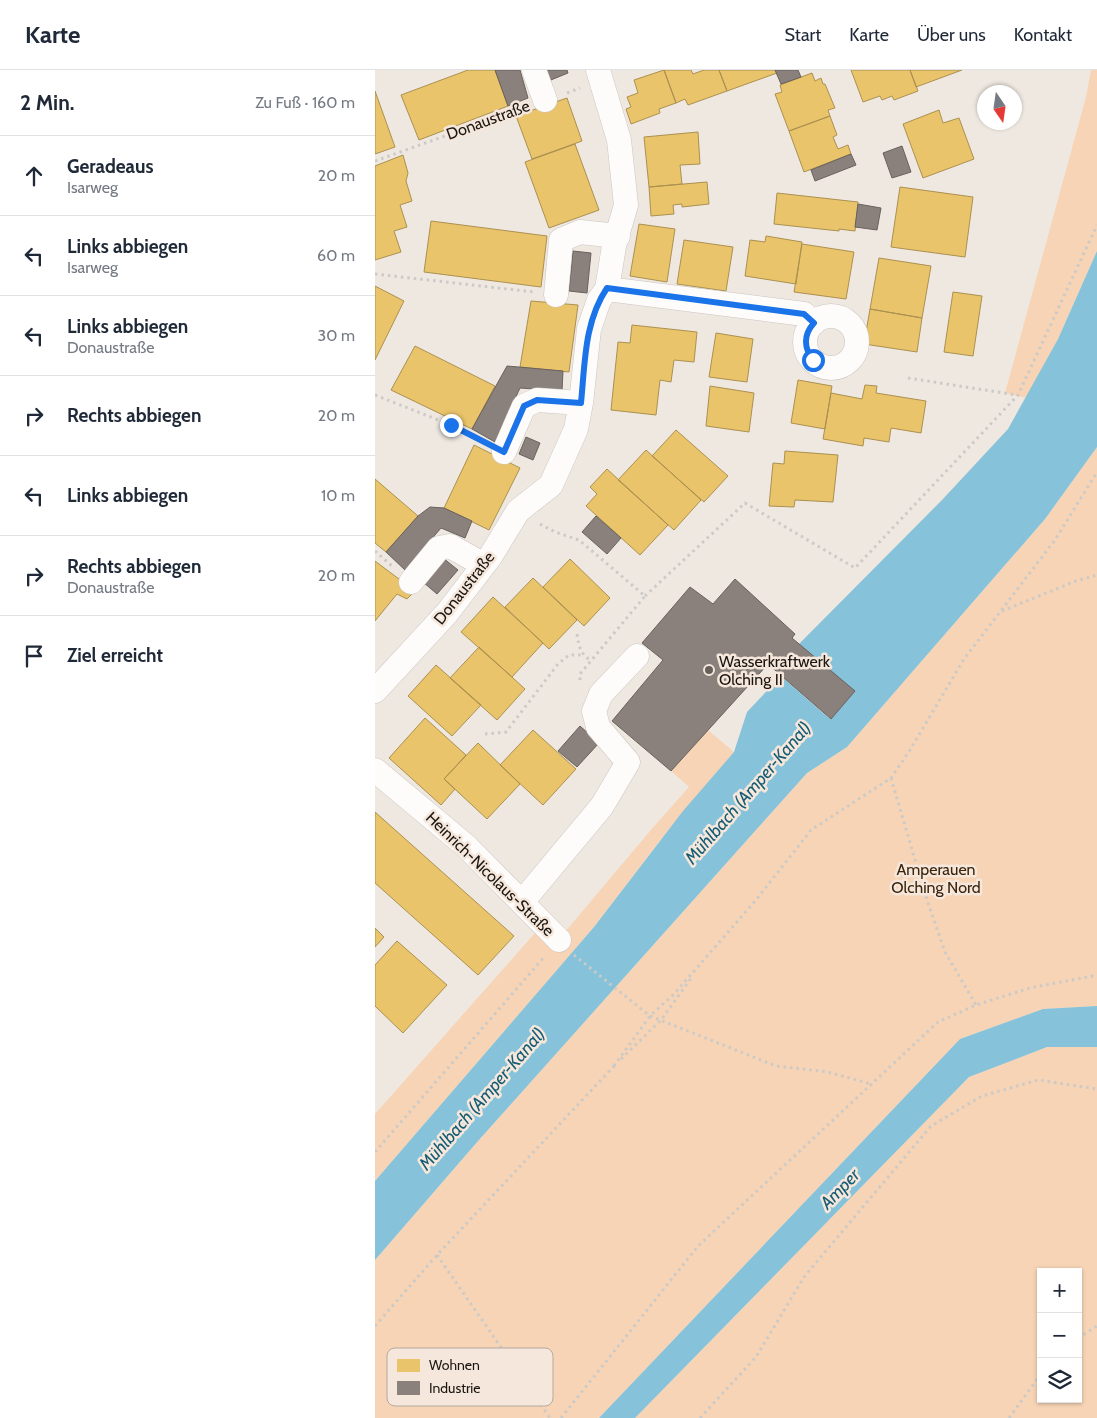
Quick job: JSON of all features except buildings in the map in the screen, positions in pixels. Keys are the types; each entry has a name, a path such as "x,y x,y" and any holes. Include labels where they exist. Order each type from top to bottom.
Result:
{"street":[{"path":"534,70 545,100"},
{"name":"Donaustraße","path":"375,691 447,613 484,565 518,511 551,485 576,429 581,403 589,329 599,300 607,288 614,246 626,205 619,140 600,75"},
{"path":"556,295 561,240 580,232 618,236"},
{"path":"607,288 804,314 814,323"},
{"path":"504,452 524,406 537,400 581,403"},
{"path":"411,582 439,548 451,546 484,565"},
{"path":"523,902 602,806 628,762 599,727 595,711 601,694 637,656"},
{"name":"Heinrich-Nicolaus-Straße","path":"375,770 455,836 523,902 563,945"}],"path":[{"name":"Donaustraße","path":"375,161 545,100 600,75"},
{"path":"579,684 580,674 645,596 745,503 855,568 1018,395 1097,225"},
{"path":"375,274 556,295"},
{"path":"908,378 1018,395"},
{"path":"375,395 451,425 504,452"},
{"path":"614,1066 650,1016 700,965 756,900 811,830 891,778 910,750 964,659 1055,540 1097,472"},
{"path":"518,511 555,532 579,540 645,596"},
{"path":"1001,612 1076,581 1097,575"},
{"path":"577,634 579,648 583,655 591,661"},
{"path":"485,734 507,732 558,664 569,655 583,655"},
{"path":"891,778 945,952 976,1005"},
{"path":"375,1152 563,945 650,1016 776,1066 828,1072 871,1084"},
{"path":"375,1326 437,1255 614,1066 661,1020 700,965"},
{"path":"561,1418 698,1246 938,1022 976,1005 1030,988 1092,976 1097,978"},
{"path":"700,1418 756,1357 804,1277 931,1126 982,1096 1038,1080 1097,1089"},
{"path":"437,1255 501,1348"},
{"path":"1082,1335 1097,1326"},
{"path":"1010,1418 1037,1380"},
{"path":"542,1406 550,1418"}],"green space":[{"path":"1091,70 1097,70 1097,251 1058,339 1026,398 1005,393 1086,97"},
{"name":"Amperauen Olching Nord","path":"1097,447 1097,1006 1043,1009 960,1039 599,1418 375,1418 375,1260 478,1141 807,773 847,747 1045,519"},
{"path":"708,730 734,752 661,839 594,927 375,1181 375,1114 542,925 559,939 689,787 671,771"},
{"path":"1047,1047 1097,1047 1097,1418 635,1418 969,1077"}],"water":[{"name":"Mühlbach (Amper-Kanal)","path":"1097,251 1097,447 1045,519 847,747 807,773 478,1141 375,1260 375,1181 594,927 683,811 734,752 747,712 781,676 830,719 799,644 942,500 1008,429 1058,339"},
{"name":"Amper","path":"1097,1006 1097,1047 1047,1047 969,1077 635,1418 599,1418 960,1039 1043,1009"}],"place":[{"name":"Wasserkraftwerk Olching II","path":"709,670"}],"route":[{"path":"451,425 504,452 524,406 537,400 581,403 589,329 599,300 607,288 804,314 814,323 808,331 806,338 808,354 813,360"}]}
